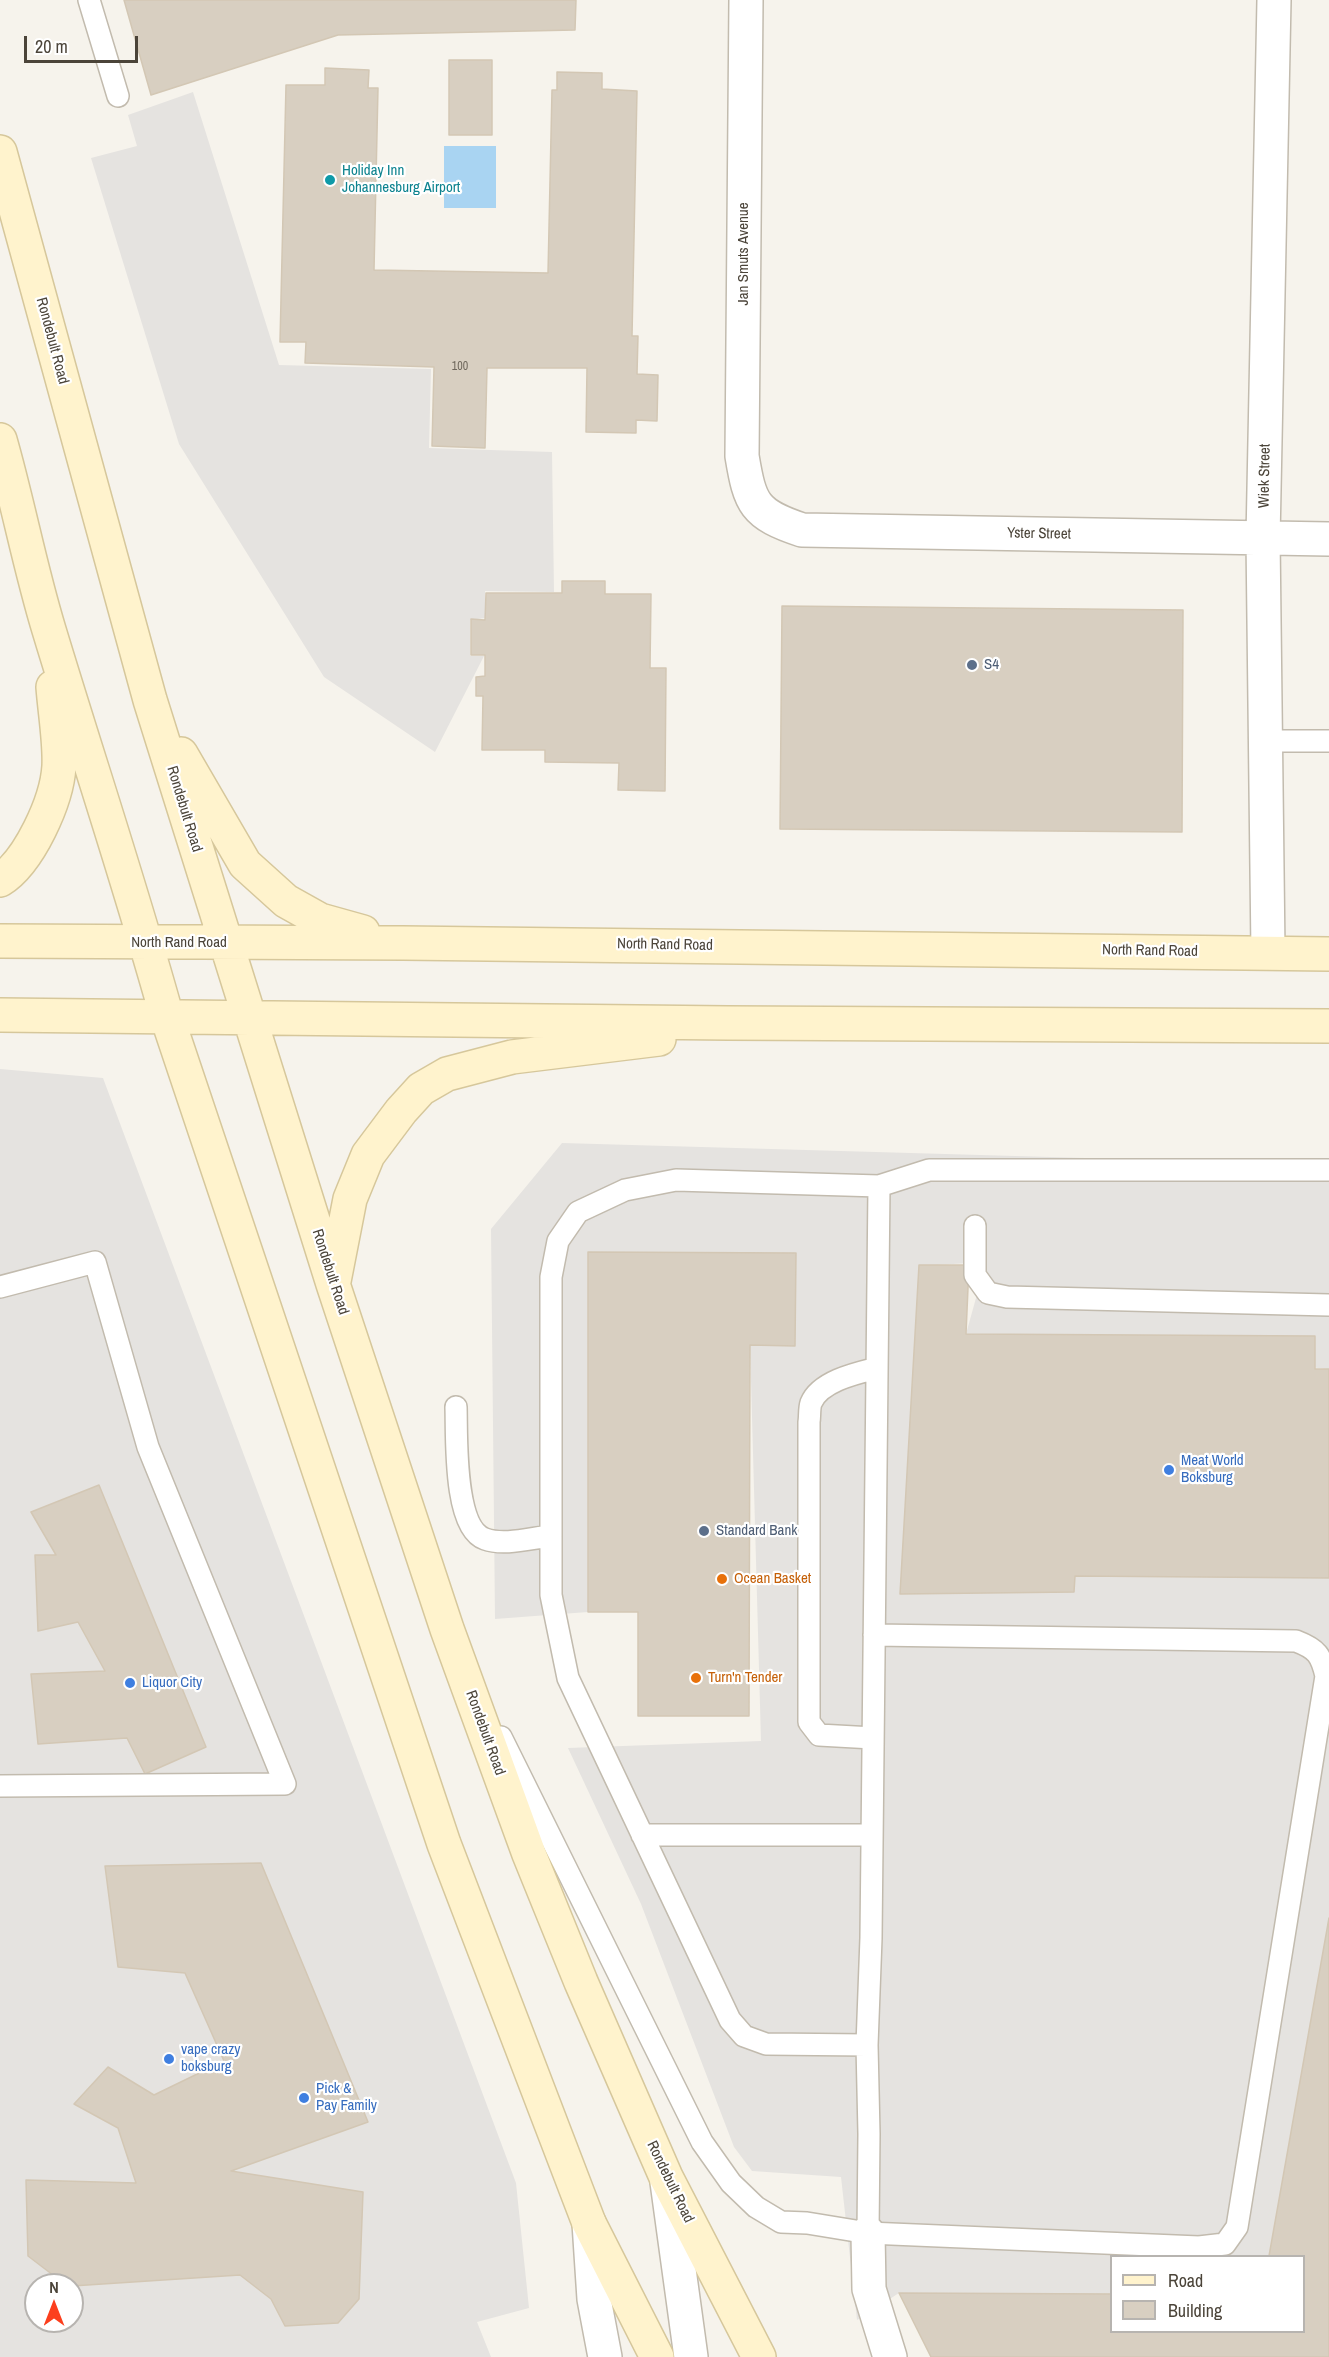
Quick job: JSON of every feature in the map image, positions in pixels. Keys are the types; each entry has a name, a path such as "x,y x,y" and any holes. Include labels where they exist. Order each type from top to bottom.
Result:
{"main road":[{"name":"Rondebult Road","path":"0,152 150,700 333,1284 447,1629 529,1854 666,2177 759,2357"},
{"path":"0,440 9,498 167,1017 444,1844 589,2223 657,2357"},
{"path":"0,880 8,875 35,839 52,801 59,767 48,627"},
{"path":"150,700 245,864 286,902 320,920 403,943"},
{"name":"North Rand Road","path":"0,941 403,943 1329,954"},
{"path":"0,1015 728,1023 1329,1026"},
{"path":"333,1284 350,1199 368,1155 401,1111 421,1089 447,1074 512,1057 651,1041 728,1023"}],"street":[{"name":"Jan Smuts Avenue","path":"746,0 742,456 746,480 756,505"},
{"name":"Wiek Street","path":"1269,952 1263,538 1274,0"},
{"name":"Yster Street","path":"756,505 775,521 802,530 1329,539"},
{"path":"666,2177 691,2357"},
{"path":"589,2223 594,2299 605,2357"},
{"path":"868,2233 869,2289 890,2357"}],"lane":[{"path":"89,0 118,96"},
{"path":"1266,741 1329,741"},
{"path":"867,2045 766,2044 744,2036 730,2020 568,1678 550,1595 551,1277 558,1241 579,1212 625,1190 676,1180 879,1186 929,1170 1329,1170"},
{"path":"868,2233 867,2045 872,1835 879,1186"},
{"path":"975,1226 975,1275 988,1293 1007,1297 1329,1305"},
{"path":"0,1287 95,1262 148,1447 285,1784 0,1786"},
{"path":"873,1738 819,1735 809,1722 809,1422 812,1402 825,1388 842,1377 877,1368"},
{"path":"456,1407 460,1486 465,1515 473,1529 483,1539 500,1541 550,1536"},
{"path":"447,1629 702,2142 731,2183 756,2207 781,2222 807,2223 868,2233 1199,2247 1224,2244 1236,2227 1326,1676 1322,1660 1312,1647 1296,1641 874,1635"},
{"path":"642,1835 872,1835"}],"shaded area":[{"path":"193,92 279,365 431,369 429,448 552,452 554,592 485,591 485,618 470,620 470,656 484,656 435,752 324,677 179,444 91,158 137,146 128,115"},
{"path":"0,1069 103,1078 516,2183 529,2308 477,2322 491,2357 0,2357"},
{"path":"562,1143 1329,1165 1329,1369 966,1334 986,1262 920,1266 901,1594 1073,1592 1075,1576 1329,1578 1329,1918 1269,2255 1110,2255 1110,2294 899,2293 857,2320 841,2177 752,2171 734,2147 641,1904 568,1748 761,1741 750,1345 795,1346 796,1253 588,1252 588,1612 495,1619 491,1229"}],"water":[{"path":"444,146 496,146 496,208 444,208"}],"building":[{"path":"124,0 576,0 575,30 338,35 151,95"},
{"path":"449,60 492,60 492,135 449,135"},
{"name":"Holiday Inn Johannesburg Airport","path":"325,68 369,70 368,88 378,88 374,270 548,273 552,90 557,90 557,72 602,73 602,89 637,91 632,336 638,336 637,374 658,375 657,421 636,420 636,433 586,432 587,368 487,368 485,448 432,446 434,367 305,363 306,342 280,342 286,85 325,85"},
{"path":"562,581 605,581 605,594 651,594 650,668 666,668 665,791 618,790 619,763 545,762 545,750 482,750 483,696 476,696 476,677 485,676 485,655 471,655 471,619 485,620 486,593 562,593"},
{"path":"782,606 1183,610 1182,832 780,829"},
{"path":"588,1252 796,1253 795,1346 750,1345 749,1716 638,1716 638,1612 588,1612"},
{"path":"919,1265 969,1265 966,1334 1315,1336 1315,1369 1329,1369 1329,1578 1075,1576 1074,1592 900,1594"},
{"path":"99,1485 206,1747 145,1774 127,1738 38,1744 31,1674 105,1671 78,1622 38,1631 35,1555 56,1555 31,1512"},
{"path":"261,1863 368,2122 231,2171 363,2192 359,2299 338,2323 285,2326 271,2299 240,2275 84,2285 84,2273 50,2273 28,2256 26,2180 136,2183 118,2128 74,2104 108,2067 154,2095 224,2061 185,1973 118,1967 105,1866"},
{"path":"1329,1918 1329,2357 931,2357 899,2293 1110,2294 1110,2333 1305,2333 1305,2255 1269,2255"}],"place":[{"name":"Holiday Inn Johannesburg Airport","path":"330,180"},
{"name":"S4","path":"972,665"},
{"name":"Meat World Boksburg","path":"1169,1470"},
{"name":"Standard Bank","path":"704,1531"},
{"name":"Ocean Basket","path":"722,1579"},
{"name":"Turn'n Tender","path":"696,1678"},
{"name":"Liquor City","path":"130,1683"},
{"name":"vape crazy boksburg","path":"169,2059"},
{"name":"Pick & Pay Family","path":"304,2098"}]}
